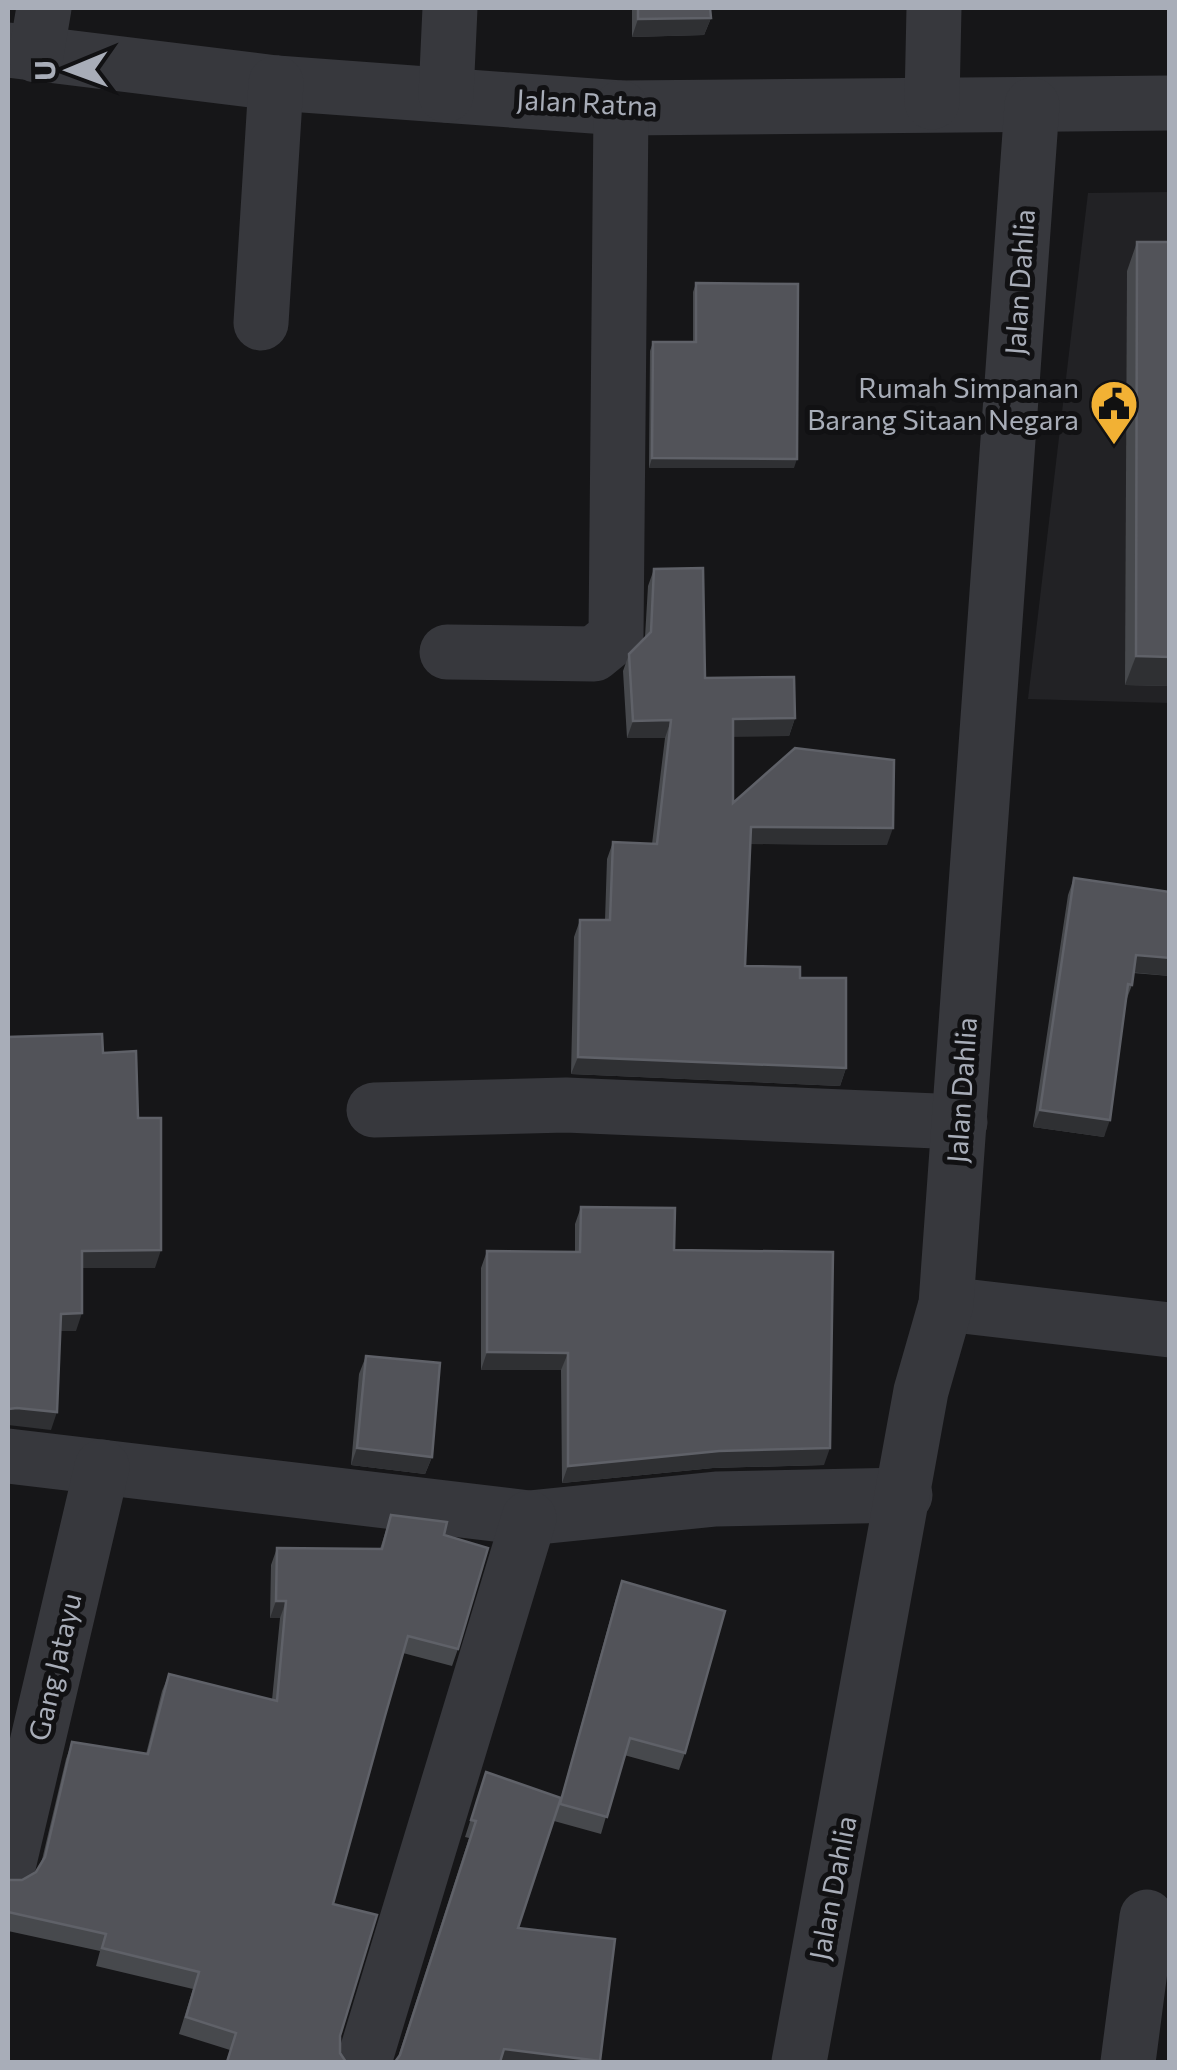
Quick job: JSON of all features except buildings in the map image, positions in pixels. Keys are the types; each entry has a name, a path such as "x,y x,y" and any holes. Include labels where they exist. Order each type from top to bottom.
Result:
{"street":[{"path":"446,95 450,8"},
{"path":"932,102 934,8"},
{"name":"Jalan Ratna","path":"29,38 276,84 621,108 932,102 1170,103"},
{"path":"262,323 276,84"},
{"name":"Jalan Dahlia","path":"799,2062 921,1392 946,1304 1032,105"},
{"path":"447,652 594,654 616,636 621,108"},
{"path":"374,1110 566,1105 960,1122"},
{"path":"946,1304 1170,1330"},
{"path":"8,1456 529,1518 716,1499 904,1495"},
{"name":"Gang Jatayu","path":"8,1867 102,1468"},
{"path":"364,2062 529,1518"},
{"path":"1128,2062 1147,1917"}],"shaded area":[{"name":"Rumah Simpanan Barang Sitaan Negara","path":"1169,192 1169,703 1028,699 1088,193"}],"place":[{"name":"Rumah Simpanan Barang Sitaan Negara","path":"1114,446"}]}
